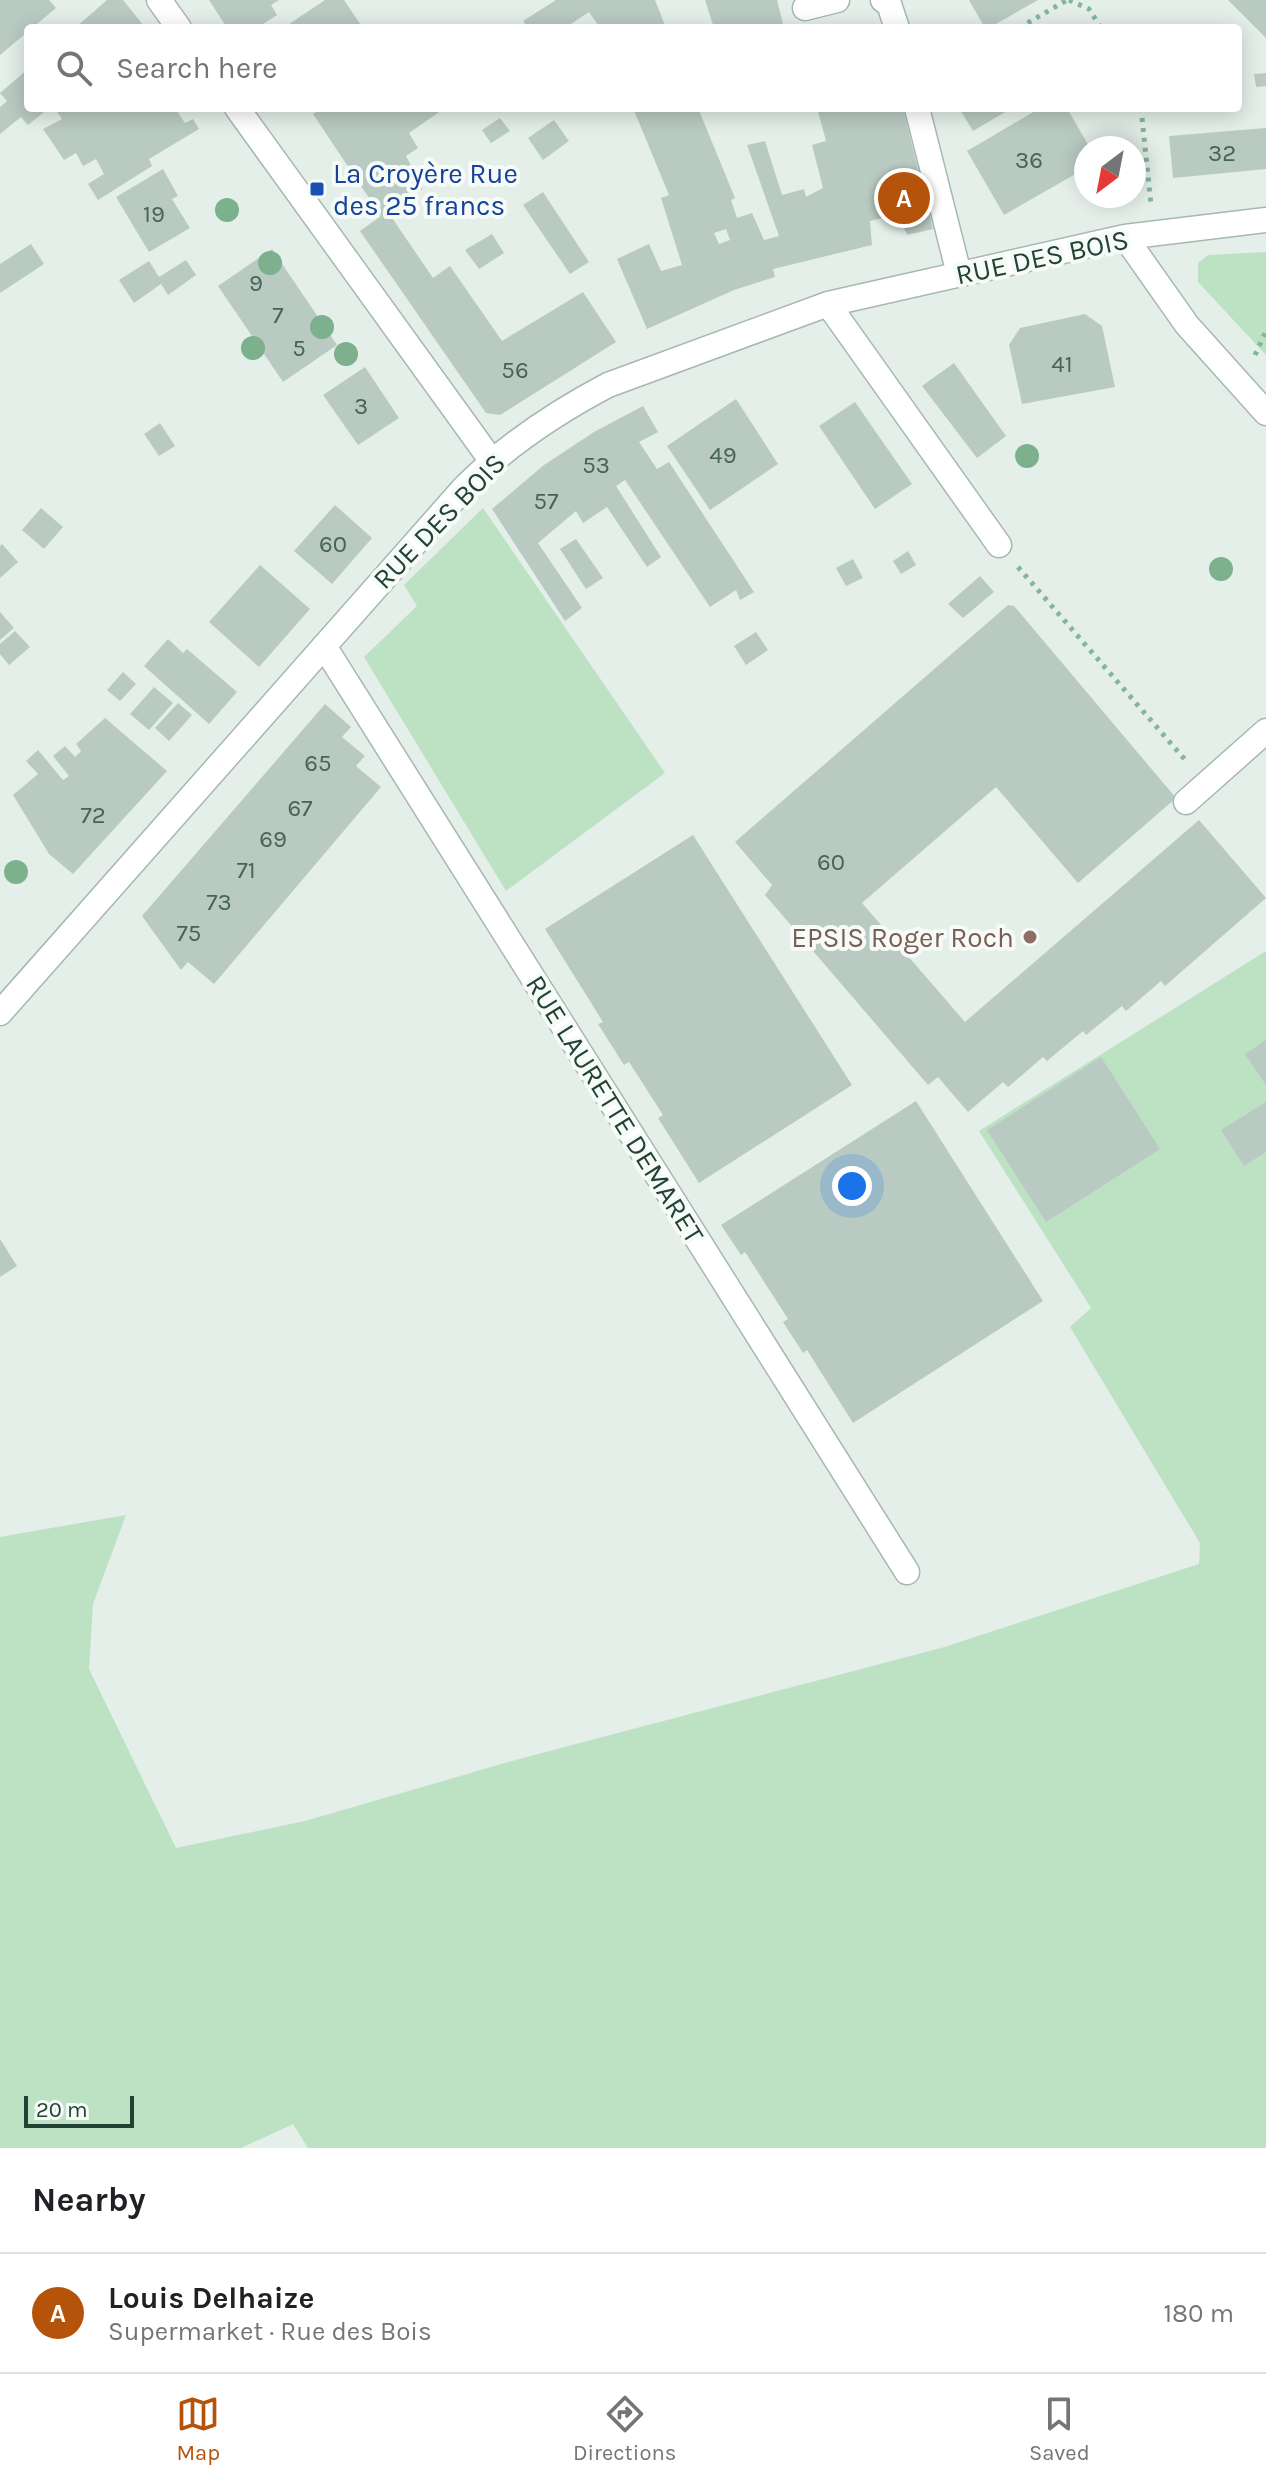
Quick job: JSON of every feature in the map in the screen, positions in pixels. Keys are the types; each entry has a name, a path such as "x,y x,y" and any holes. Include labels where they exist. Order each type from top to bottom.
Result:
{"street":[{"path":"159,0 176,24"},
{"path":"805,8 837,0"},
{"path":"883,0 889,4 896,24"},
{"path":"240,112 491,460"},
{"path":"918,112 959,274"},
{"name":"RUE DES BOIS","path":"0,1013 491,460 574,403 608,385 828,304 1125,237 1266,220"},
{"path":"1125,237 1187,325 1266,413"},
{"path":"828,304 999,545"},
{"name":"RUE LAURETTE DEMARET","path":"324,646 907,1572"},
{"path":"1186,802 1266,731"}],"path":[{"path":"1026,24 1068,0 1089,9 1098,24"},
{"path":"1141,112 1154,234"},
{"path":"999,545 1206,784"}],"green space":[{"path":"1266,252 1266,355 1198,282 1198,263 1208,255"},
{"path":"483,508 665,773 506,891 364,657 417,606 404,585"},
{"path":"1266,951 1266,2148 308,2148 293,2124 241,2148 0,2148 0,1537 126,1515 93,1604 89,1669 176,1848 305,1821 519,1759 941,1648 1199,1564 1200,1543 1070,1327 1091,1308 979,1131"}],"building":[{"path":"0,0 49,0 56,8 37,24 24,24 24,35 0,55"},
{"path":"107,0 123,0 142,24 80,24"},
{"path":"209,0 279,0 271,5 277,15 263,24 224,24"},
{"path":"325,0 344,0 360,24 289,24"},
{"path":"556,0 655,0 664,24 597,24 589,12 571,24 525,24 523,21"},
{"path":"705,0 777,0 783,24 713,24"},
{"path":"969,0 1038,0 996,24 983,24"},
{"path":"1228,0 1266,0 1266,38"},
{"path":"24,72 24,112 44,112 28,125 21,117 0,134 0,107 7,101 0,93"},
{"path":"1266,73 1266,86 1256,87 1254,74"},
{"path":"57,112 178,112 185,123 193,119 199,129 149,159 152,166 98,200 88,184 104,174 96,159 83,166 76,153 64,160 43,129 62,119"},
{"path":"439,112 409,133 418,148 406,156 423,189 388,212 433,278 450,266 502,341 583,292 616,342 500,415 486,413 360,231 381,216 313,114"},
{"path":"635,112 700,112 735,198 731,200 737,218 752,213 764,240 779,236 747,145 765,141 782,195 804,189 806,197 823,188 812,145 826,141 818,112 904,112 933,229 907,235 898,214 870,221 872,245 773,269 775,277 734,290 647,329 617,259 649,244 661,271 682,265 661,198 669,195","holes":["726,229 730,240 719,244 714,233"]},
{"path":"961,112 1005,112 973,131"},
{"path":"1033,112 1069,112 1083,136 1074,136 1074,175 1004,215 967,151"},
{"path":"500,118 510,131 491,143 482,130"},
{"path":"554,120 569,141 543,160 528,138"},
{"path":"1266,128 1266,169 1173,178 1169,136"},
{"path":"163,169 178,196 172,199 190,228 149,252 116,197"},
{"path":"543,192 589,262 570,274 523,205"},
{"path":"492,234 504,253 479,269 465,250"},
{"path":"31,244 44,264 0,293 0,264"},
{"path":"272,249 337,345 283,382 218,286"},
{"path":"186,260 196,275 168,295 161,284 134,303 119,280 149,261 159,277"},
{"path":"1085,314 1102,326 1115,387 1022,404 1009,345 1020,328"},
{"path":"954,363 1006,436 977,458 922,386"},
{"path":"365,367 399,418 358,445 323,395"},
{"path":"736,399 778,464 710,510 667,446"},
{"path":"855,402 912,484 875,509 819,426"},
{"path":"643,406 658,432 639,442 657,469 669,462 754,592 740,600 736,590 710,607 625,480 616,486 661,557 647,567 607,507 583,523 576,511 538,543 582,608 565,621 492,509 544,465 594,432"},
{"path":"160,423 175,446 159,456 144,434"},
{"path":"335,505 372,538 332,584 294,551"},
{"path":"41,508 63,527 44,549 22,530"},
{"path":"576,539 603,578 586,589 560,549"},
{"path":"2,544 18,562 0,578 0,546"},
{"path":"908,551 916,565 901,574 893,561"},
{"path":"853,559 863,578 846,586 836,568"},
{"path":"260,565 310,609 259,667 209,622"},
{"path":"980,576 994,592 963,618 948,604"},
{"path":"1008,605 1014,606 1176,798 1078,883 996,787 862,903 965,1022 1199,820 1266,898 1165,986 1161,981 1126,1011 1122,1006 1086,1035 1083,1031 1047,1061 1043,1057 1008,1087 1003,1082 968,1112 938,1077 928,1085 765,895 772,885 735,842"},
{"path":"0,612 14,628 0,640"},
{"path":"15,631 30,647 9,665 0,654 0,644"},
{"path":"756,632 768,650 746,665 734,646"},
{"path":"168,639 183,653 187,649 237,692 209,724 144,666"},
{"path":"123,672 136,684 120,701 107,690"},
{"path":"154,687 173,703 149,730 130,714"},
{"path":"178,703 192,715 169,741 155,728"},
{"path":"325,704 351,727 342,737 365,756 356,766 381,787 214,984 188,962 181,970 142,916"},
{"path":"105,718 167,771 73,874 49,854 13,795 38,774 26,761 38,750 63,780 69,776 53,756 65,746 75,757 81,751 76,744"},
{"path":"693,835 852,1085 699,1183 658,1118 663,1115 629,1062 624,1065 598,1024 603,1022 545,929"},
{"path":"1266,1040 1266,1085 1245,1054"},
{"path":"1101,1057 1160,1149 1046,1222 987,1130"},
{"path":"916,1101 1043,1301 853,1423 807,1350 803,1353 783,1322 788,1319 745,1252 741,1255 721,1225"},
{"path":"1266,1102 1266,1152 1244,1166 1221,1130"},
{"path":"0,1239 17,1266 0,1277"}],"place":[{"name":"La Croyère Rue des 25 francs","path":"317,189"},
{"name":"Louis Delhaize","path":"904,198"},
{"name":"EPSIS Roger Roch","path":"1030,937"}]}
